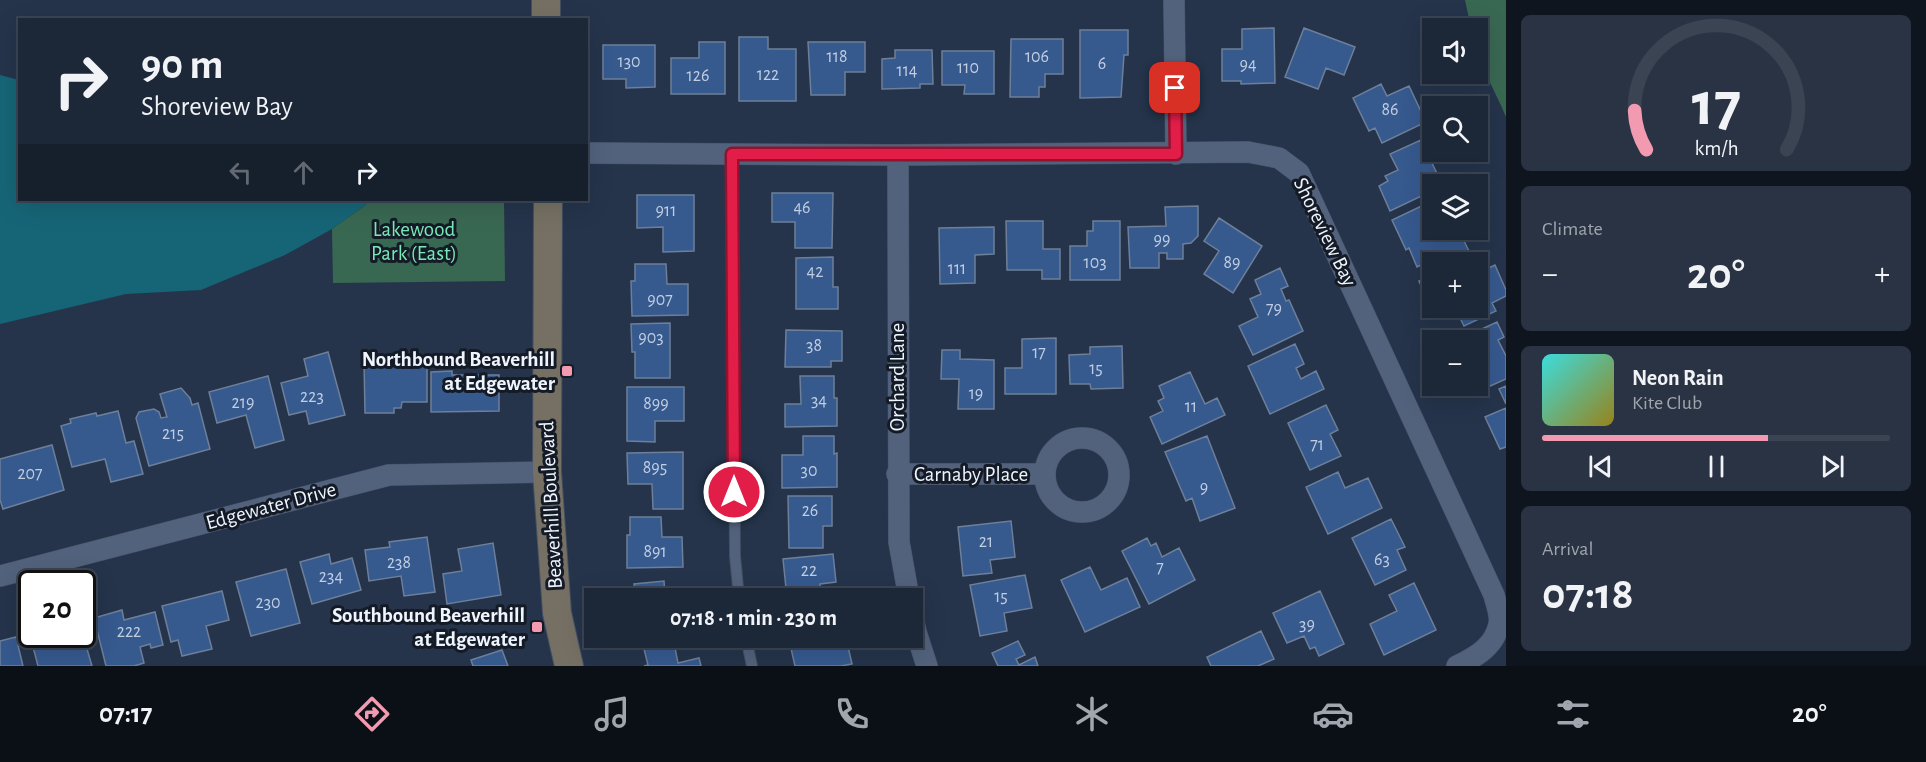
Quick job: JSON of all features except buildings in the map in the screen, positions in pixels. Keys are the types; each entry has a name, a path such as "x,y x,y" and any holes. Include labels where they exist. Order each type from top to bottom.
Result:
{"street":[{"path":"546,0 546,18"},
{"path":"1174,0 1176,154"},
{"name":"Shoreview Bay","path":"588,153 898,155 1248,152 1279,158 1299,173 1494,595 1500,622 1492,642 1475,657 1457,666"},
{"name":"Orchard Lane","path":"898,155 897,474 899,542 907,588"},
{"name":"Beaverhill Boulevard","path":"548,201 547,472 557,613 569,666"},
{"name":"Edgewater Drive","path":"0,576 389,475 547,472"},
{"name":"Carnaby Place","path":"897,474 1044,474"},
{"path":"921,648 927,666"}],"lane":[{"path":"732,154 735,556 738,588"},
{"path":"748,648 752,666"}],"green space":[{"path":"1465,0 1506,0 1506,117 1488,77 1488,18 1469,18"},
{"name":"Lakewood Park (East)","path":"367,201 504,201 505,281 333,283 332,229 367,204"}],"water":[{"path":"0,75 18,80 18,201 367,201 367,204 332,229 285,255 201,290 126,294 0,324"}],"place":[{"name":"Northbound Beaverhill at Edgewater","path":"567,371"},
{"name":"Southbound Beaverhill at Edgewater","path":"537,627"}],"route":[{"path":"734,492 732,154 1176,154 1175,88"}]}
